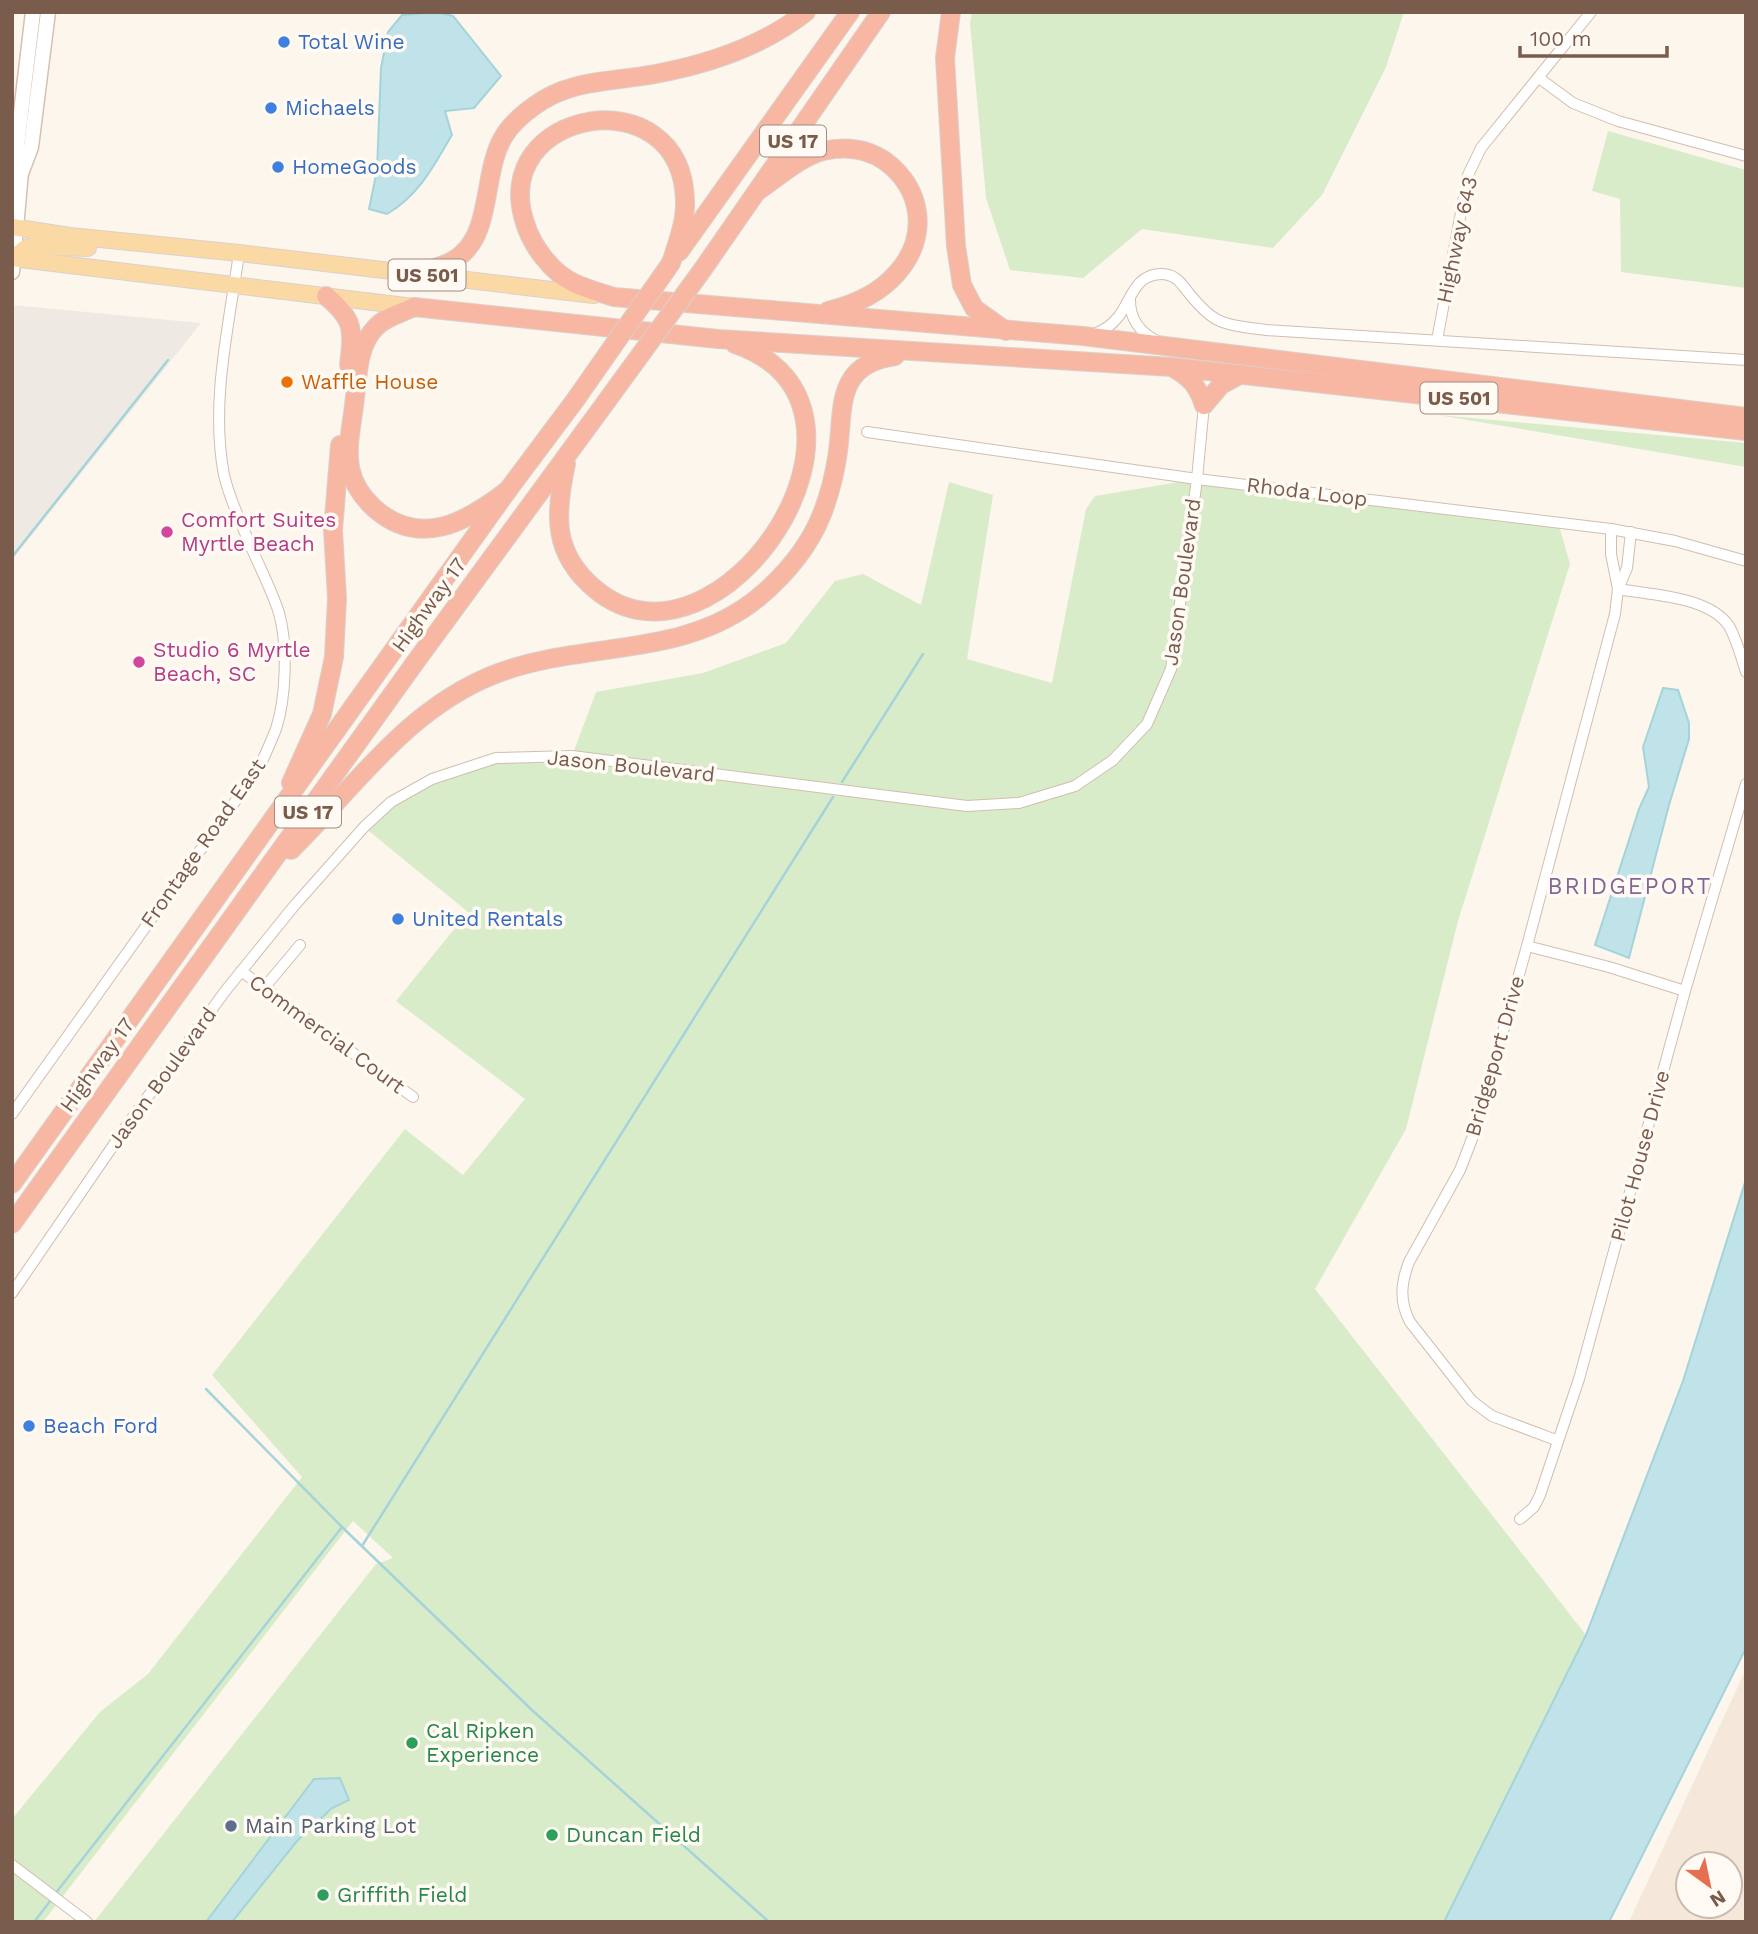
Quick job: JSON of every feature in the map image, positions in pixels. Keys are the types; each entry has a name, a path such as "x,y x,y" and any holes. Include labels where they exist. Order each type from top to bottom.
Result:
{"highway":[{"path":"413,274 444,265 461,256 471,245 478,232 491,168 503,137 534,105 554,93 572,87 653,75 713,61 768,37 806,12"},
{"name":"Highway 17","path":"12,1184 508,490 576,399 850,12"},
{"name":"Highway 17","path":"12,1224 251,890 703,269 881,12"},
{"path":"951,12 945,58 956,246 962,285 974,308 1006,331"},
{"path":"614,297 572,282 543,258 527,230 520,209 524,171 535,153 549,138 581,123 618,119 634,124 659,140 678,168 686,203 671,263"},
{"path":"759,190 804,159 843,148 860,149 879,157 900,172 912,191 918,213 916,235 909,256 897,274 862,299 813,315"},
{"path":"273,821 322,714 334,657 337,598 332,530 352,339 350,324 344,311 326,296"},
{"name":"US 501","path":"614,297 1083,336 1746,417"},
{"path":"414,307 375,327 361,351 349,465 363,498 394,521 423,530 462,520 481,511 508,490"},
{"name":"US 501","path":"414,307 718,339 1172,367 1746,431"},
{"path":"567,457 559,496 559,536 569,561 586,582 607,599 643,611 683,607 723,587 760,556 788,514 807,458 800,406 791,386 771,362 749,349 718,339"},
{"path":"251,890 386,747 418,719 452,695 494,675 554,657 677,639 706,630 734,617 759,597 798,557 821,517 838,456 838,430 845,392 858,370 880,358 920,352"},
{"path":"1172,367 1190,378 1199,390 1204,405"},
{"path":"1204,405 1221,385 1241,374"}],"main road":[{"name":"US 501","path":"14,228 614,297"},
{"path":"13,263 24,249 32,246 111,249 161,245"},
{"name":"US 501","path":"13,263 414,307"}],"street":[{"path":"22,172 17,146 33,12"},
{"path":"13,263 14,228 22,172 32,147 47,12"},
{"name":"Highway 643","path":"1437,340 1468,175 1481,148 1591,12"},
{"path":"1539,78 1573,103 1618,121 1746,156"},
{"name":"Frontage Road East","path":"12,1114 259,768 276,727 284,679 283,632 279,612 234,505 225,476 220,438 224,351 239,253"},
{"path":"1083,336 1106,330 1114,323 1130,295 1144,278 1168,274 1179,281 1197,304 1219,322 1266,330 1746,360"},
{"path":"1130,295 1133,320 1140,330 1165,346"},
{"name":"Jason Boulevard","path":"12,1293 130,1121 241,971 293,906 364,827 391,802 432,779 496,758 572,756 967,806 1019,803 1075,786 1113,760 1147,724 1171,669 1204,405"},
{"name":"Rhoda Loop","path":"867,432 1196,479 1611,529 1675,541 1746,561"},
{"name":"Bridgeport Drive","path":"1556,1440 1492,1416 1472,1401 1410,1322 1403,1309 1402,1294 1409,1262 1461,1170 1475,1130 1527,946 1615,614 1618,589 1611,554 1611,529"},
{"name":"Bridgeport Drive","path":"1618,589 1628,568 1631,532"},
{"path":"1618,589 1691,601 1719,615 1729,626 1746,672"},
{"name":"Pilot House Drive","path":"1520,1519 1534,1507 1540,1495 1578,1379 1685,991 1746,785"},
{"path":"264,988 300,946"},
{"path":"1527,946 1609,967 1685,991"},
{"name":"Commercial Court","path":"241,971 413,1097"},
{"path":"12,1865 63,1903 75,1918 87,1922"}],"shaded area":[{"path":"12,305 201,323 12,560"},
{"path":"1746,1669 1746,1922 1629,1922"}],"green space":[{"path":"972,12 1404,12 1386,67 1322,195 1273,248 1142,229 1083,278 1010,270 986,198 970,23"},
{"path":"1608,131 1746,170 1746,288 1621,272 1620,199 1592,191"},
{"path":"1438,415 1746,443 1746,467"},
{"path":"1197,479 1558,522 1570,564 1458,921 1406,1129 1315,1289 1586,1635 1444,1922 94,1922 376,1564 393,1558 353,1521 43,1922 12,1922 12,1819 100,1712 148,1674 302,1477 212,1375 405,1129 463,1175 525,1099 396,1001 468,912 364,827 432,779 496,758 572,756 596,692 703,673 786,643 835,581 863,574 921,605 949,482 993,495 967,659 1052,683 1086,509 1095,496"}],"water":[{"path":"437,12 453,16 501,76 474,108 445,111 452,135 417,189 387,214 369,209 377,170 381,68 388,32 402,15"},
{"path":"1663,688 1678,690 1689,723 1689,739 1629,958 1595,945 1639,809 1649,787 1643,747"},
{"path":"1746,1179 1746,1648 1609,1922 1444,1922 1586,1635 1683,1381"},
{"path":"340,1778 349,1800 332,1808 297,1841 232,1922 206,1922 314,1779"}],"waterway":[{"path":"12,557 168,360"},
{"path":"842,782 923,654"},
{"path":"362,1546 833,797"},
{"path":"206,1389 342,1527 533,1711 769,1922"},
{"path":"55,1894 342,1527"},
{"path":"34,1922 51,1900"}],"place":[{"name":"Total Wine","path":"284,42"},
{"name":"Michaels","path":"271,108"},
{"name":"HomeGoods","path":"278,167"},
{"name":"Waffle House","path":"287,382"},
{"name":"Comfort Suites Myrtle Beach","path":"167,532"},
{"name":"Studio 6 Myrtle Beach, SC","path":"139,662"},
{"name":"United Rentals","path":"398,919"},
{"name":"Beach Ford","path":"29,1426"},
{"name":"Cal Ripken Experience","path":"412,1743"},
{"name":"Main Parking Lot","path":"231,1826"},
{"name":"Duncan Field","path":"552,1835"},
{"name":"Griffith Field","path":"323,1895"}],"district":[{"name":"BRIDGEPORT","path":"1630,886"}]}
